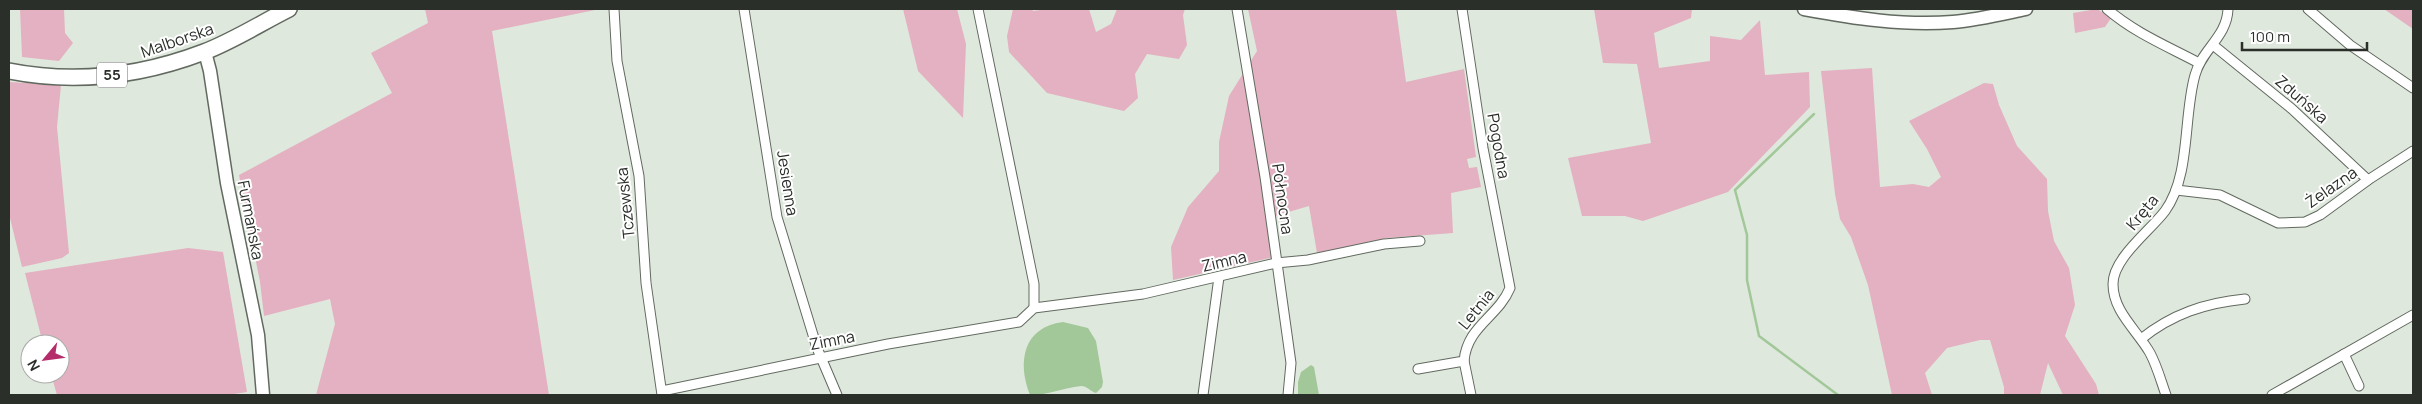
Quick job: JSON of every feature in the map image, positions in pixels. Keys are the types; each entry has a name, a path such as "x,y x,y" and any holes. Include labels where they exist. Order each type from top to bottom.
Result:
{"main road":[{"name":"Malborska","path":"9,71 44,76 94,77 142,70 204,52 288,9"}],"street":[{"name":"Tczewska","path":"614,9 617,61 639,176 646,283 662,393"},
{"name":"Jesienna","path":"744,9 777,217 803,304 837,395"},
{"path":"978,9 1034,284 1034,308"},
{"name":"Północna","path":"1237,9 1265,177 1291,364 1288,395"},
{"name":"Pogodna","path":"1462,9 1484,148 1510,288"},
{"path":"1804,9 1843,12 1893,22 1935,23 1969,20 2026,9"},
{"path":"2107,9 2165,48 2199,64"},
{"name":"Kręta","path":"2166,395 2158,369 2141,339 2119,310 2114,295 2113,282 2115,270 2163,213 2176,190 2180,176 2189,99 2199,64 2225,27 2228,9"},
{"path":"2308,9 2350,45 2413,88"},
{"name":"Zduńska","path":"2213,45 2292,109 2368,180"},
{"name":"Furmańska","path":"204,52 210,71 227,183 258,335 263,395"},
{"name":"Żelazna","path":"2176,190 2220,195 2278,223 2297,223 2320,215 2368,180 2413,151"},
{"name":"Zimna","path":"662,393 822,358 1019,322 1034,308 1143,294 1276,263 1308,260 1384,244 1420,241"},
{"path":"1204,395 1219,277"},
{"name":"Letnia","path":"1464,361 1465,348 1473,335 1506,297 1510,288"},
{"path":"2141,339 2156,327 2193,309 2222,301 2245,299"},
{"path":"2272,395 2413,315"},
{"path":"2344,354 2359,386"},
{"path":"1418,369 1464,361 1471,395"}],"shaded area":[{"path":"20,9 64,9 65,33 73,43 59,61 22,57"},
{"path":"425,9 600,9 492,31 549,395 316,395 335,324 330,299 264,316 260,282 239,175 392,93 371,53 428,23"},
{"path":"903,9 957,9 966,44 963,118 918,71"},
{"path":"1013,9 1032,9 1033,11 1089,9 1096,32 1111,24 1117,9 1185,9 1183,15 1187,45 1179,59 1147,54 1135,74 1138,98 1124,111 1047,93 1009,52 1007,36"},
{"path":"1248,9 1396,9 1406,82 1464,69 1476,157 1467,159 1469,168 1477,167 1481,187 1451,193 1453,233 1387,238 1317,253 1309,206 1268,218 1274,257 1173,280 1171,247 1188,207 1219,171 1219,142 1229,96 1257,51"},
{"path":"1594,9 1692,9 1691,18 1654,33 1659,68 1710,61 1710,36 1741,40 1760,20 1765,75 1809,72 1810,107 1728,192 1643,221 1625,216 1582,216 1568,158 1651,143 1637,64 1603,63"},
{"path":"2097,9 2111,18 2105,27 2075,33 2073,13"},
{"path":"2384,9 2413,9 2413,29"},
{"path":"1872,68 1880,187 1913,184 1929,187 1941,177 1927,149 1909,121 1984,83 1993,84 1999,105 2017,146 2047,179 2048,211 2054,241 2069,268 2075,305 2065,336 2096,384 2099,395 2063,395 2048,363 2040,395 2004,395 2004,387 1990,340 1980,340 1947,348 1925,373 1932,395 1892,395 1868,285 1851,237 1840,219 1835,194 1821,71"},
{"path":"9,82 61,85 57,127 69,253 62,258 22,267 9,214"},
{"path":"188,248 223,252 247,392 227,395 57,395 54,384 70,384 70,334 40,334 25,273"},
{"path":"1063,322 1088,328 1096,341 1103,382 1102,387 1096,393 1081,386 1030,395 1024,370 1027,348 1039,331 1050,325"},
{"path":"1311,365 1314,367 1319,395 1298,395 1298,382 1301,372"}],"waterway":[{"path":"1814,114 1735,190 1747,235 1747,280 1759,336 1838,395"}]}
